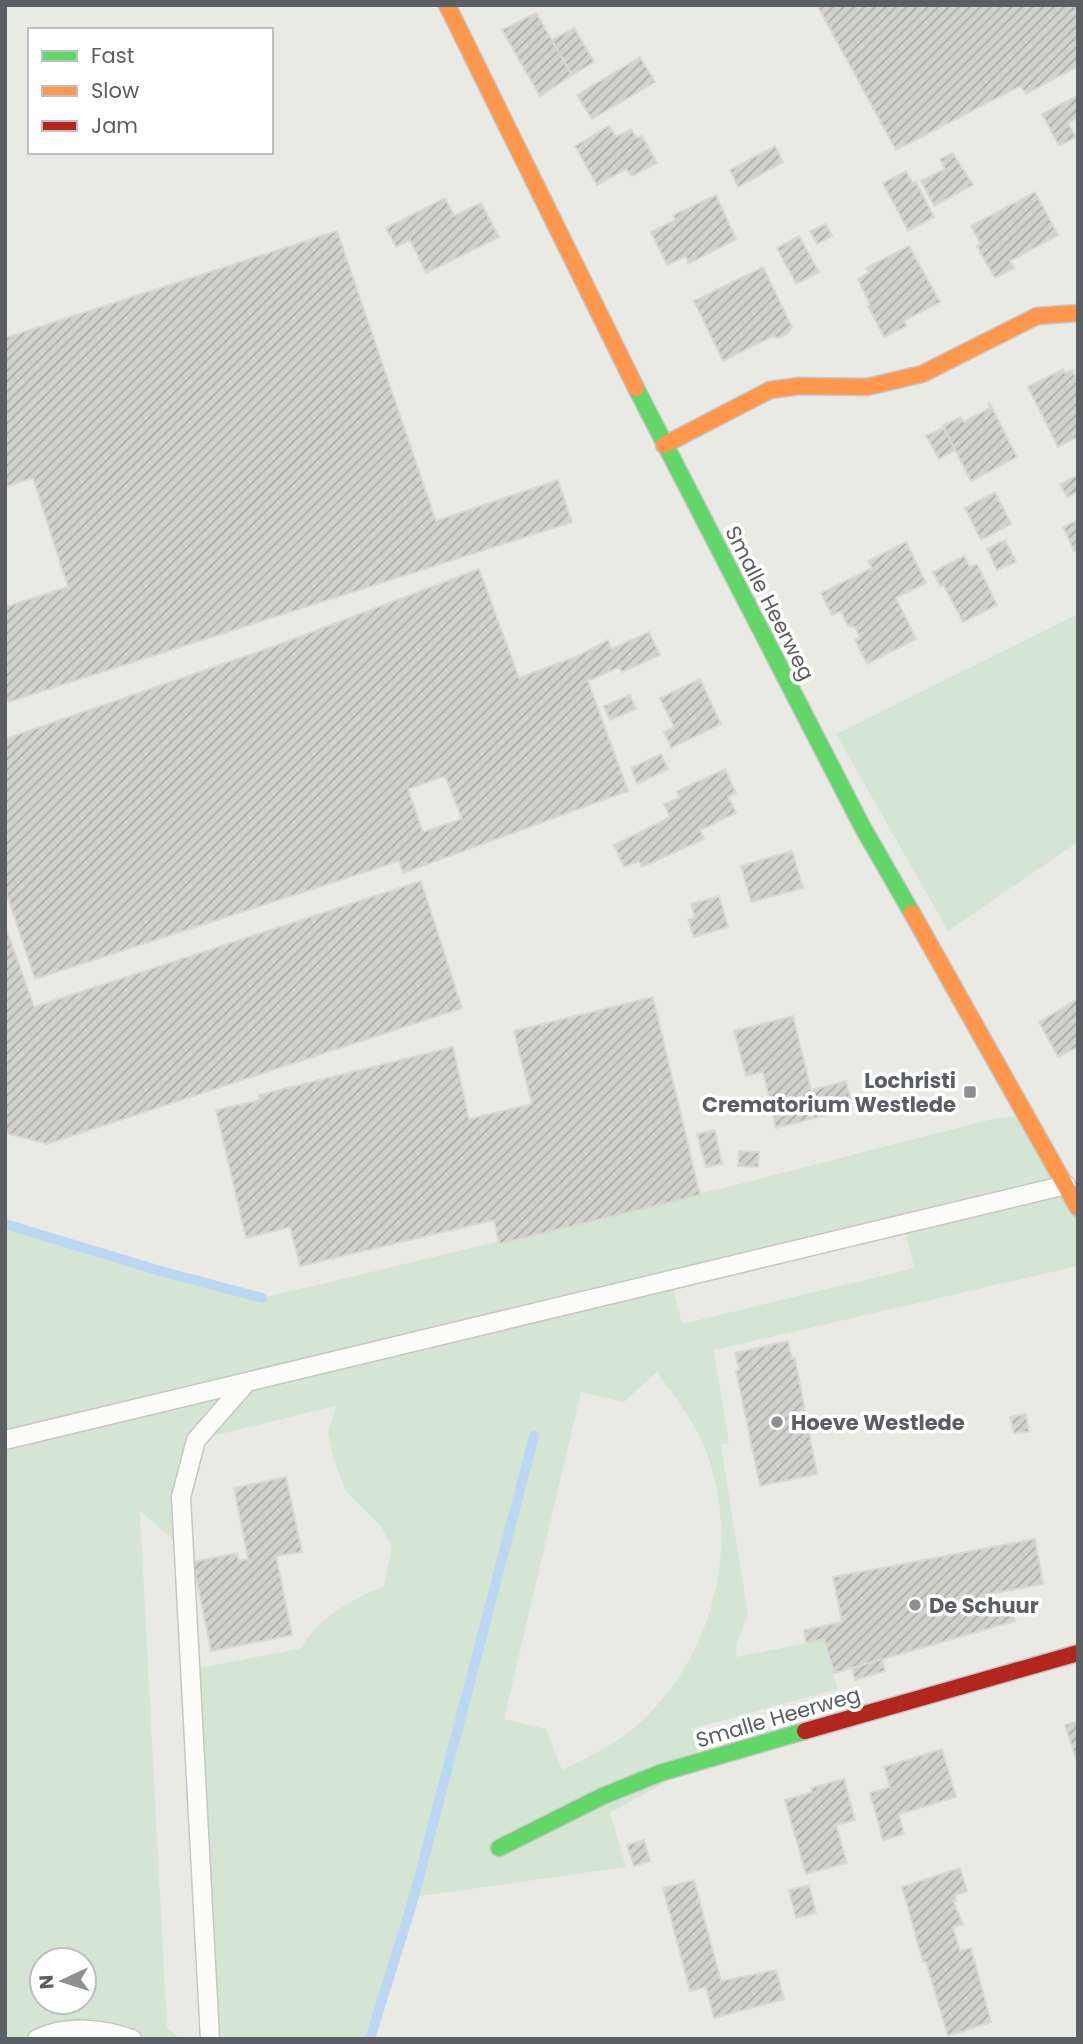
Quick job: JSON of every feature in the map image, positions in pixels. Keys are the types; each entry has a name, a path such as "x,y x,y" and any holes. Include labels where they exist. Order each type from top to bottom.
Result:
{"street":[{"name":"Smalle Heerweg","path":"447,5 664,445 863,828 1078,1208"},
{"path":"664,445 770,390 800,386 878,385 922,374 1037,316 1078,313"},
{"name":"Smalle Heerweg","path":"499,1848 603,1796 660,1773 1078,1653"}],"lane":[{"path":"5,1440 1066,1185"},
{"path":"210,2039 181,1497 196,1440 247,1382"},
{"path":"37,2039 76,2030 112,2032 132,2039"}],"green space":[{"path":"1078,614 1078,842 948,931 836,734"},
{"path":"1027,1114 1078,1208 1078,1266 714,1350 729,1443 721,1445 748,1614 737,1643 736,1657 823,1640 838,1689 692,1729 701,1762 610,1813 626,1867 414,1897 370,2039 210,2039 190,1670 302,1648 316,1628 337,1610 384,1586 392,1546 379,1524 345,1490 334,1461 328,1433 336,1406 196,1440 183,1548 140,1511 167,2027 180,2039 5,2039 5,1224 164,1272 262,1298 735,1185 989,1120","holes":["904,1224 914,1268 682,1324 671,1280","657,1372 691,1421 707,1454 717,1489 721,1525 720,1561 714,1596 688,1663 667,1693 643,1720 625,1735 562,1770 546,1729 504,1719 581,1392 624,1402"]}],"building":[{"path":"817,5 1078,5 1078,66 1026,94 1020,86 896,150"},
{"path":"536,13 572,75 540,96 502,30"},
{"path":"574,28 594,62 572,75 552,40"},
{"path":"640,57 655,82 592,119 577,95"},
{"path":"1077,96 1078,117 1068,123 1076,137 1059,146 1042,114"},
{"path":"609,126 616,137 631,129 637,138 642,136 657,163 632,176 626,169 597,185 575,146"},
{"path":"775,146 783,162 738,187 730,170"},
{"path":"953,153 973,185 934,206 921,181 945,169 940,159"},
{"path":"906,171 913,184 916,182 934,217 908,231 883,183"},
{"path":"1035,192 1058,235 1010,261 1014,268 995,278 977,246 981,244 971,226"},
{"path":"716,195 736,239 688,264 686,256 667,265 651,232 675,220 673,215"},
{"path":"445,198 454,216 481,203 499,237 426,273 410,240 396,247 386,228"},
{"path":"826,224 832,236 817,244 810,231"},
{"path":"337,231 436,521 558,480 572,522 5,703 5,607 68,587 33,478 5,487 5,338"},
{"path":"799,236 819,272 796,284 777,248"},
{"path":"909,246 940,302 904,321 907,326 884,337 858,279 869,273 866,268"},
{"path":"763,267 792,327 787,334 778,338 773,336 723,361 694,301"},
{"path":"1063,369 1065,373 1072,370 1078,382 1078,437 1058,447 1028,387"},
{"path":"989,402 1017,457 971,481 943,426 960,417 964,422 990,408"},
{"path":"944,427 955,450 939,459 926,436"},
{"path":"1078,475 1078,492 1067,497 1060,484"},
{"path":"995,492 1011,524 981,540 965,508"},
{"path":"1078,520 1078,549 1074,551 1063,527"},
{"path":"1005,540 1016,562 997,570 987,549"},
{"path":"906,542 926,583 896,598 916,639 867,664 855,640 860,638 855,627 848,626 841,611 832,615 821,593 872,568 868,561"},
{"path":"964,556 970,567 977,564 997,605 963,622 943,584 940,586 933,572"},
{"path":"479,569 519,678 578,656 608,640 611,649 649,632 660,655 622,672 619,667 588,681 628,791 403,873 399,861 35,979 5,889 5,739 275,646","holes":["445,776 462,819 423,832 408,789"]},
{"path":"700,679 721,724 671,748 664,732 674,727 660,698"},
{"path":"630,695 636,709 610,720 604,706"},
{"path":"661,754 668,769 637,784 631,768"},
{"path":"725,769 736,793 728,796 736,813 700,830 704,839 642,867 639,861 624,867 614,845 670,817 664,804 679,798 677,791"},
{"path":"792,851 803,888 751,902 741,866"},
{"path":"421,881 462,1008 47,1144 5,1133 5,925 34,1007"},
{"path":"719,896 728,927 694,937 688,920 695,918 691,904"},
{"path":"653,997 700,1195 499,1244 494,1220 300,1266 290,1227 246,1238 216,1110 260,1100 259,1095 453,1047 469,1119 532,1104 514,1031"},
{"path":"1078,999 1078,1047 1058,1057 1039,1022"},
{"path":"793,1016 811,1090 846,1081 853,1108 776,1128 763,1072 746,1076 734,1031"},
{"path":"715,1130 722,1164 706,1167 697,1134"},
{"path":"739,1151 759,1152 758,1167 738,1166"},
{"name":"Hoeve Westlede","path":"788,1341 792,1359 795,1358 817,1474 760,1486 736,1371 739,1370 735,1353"},
{"path":"1026,1414 1029,1432 1014,1433 1010,1417"},
{"path":"286,1477 302,1552 276,1556 292,1635 211,1651 193,1562 237,1553 239,1561 248,1559 234,1488"},
{"name":"De Schuur","path":"1035,1539 1043,1584 989,1594 993,1608 1010,1603 1015,1621 834,1673 824,1639 806,1643 804,1630 842,1622 833,1577"},
{"path":"882,1659 885,1671 855,1680 852,1668"},
{"path":"1078,1721 1078,1766 1065,1725"},
{"path":"942,1749 956,1797 899,1814 904,1834 883,1840 870,1793 890,1787 884,1767"},
{"path":"844,1779 855,1820 836,1825 847,1863 806,1874 785,1800 812,1792 811,1788"},
{"path":"644,1840 650,1861 634,1866 627,1845"},
{"path":"960,1868 967,1891 955,1895 956,1901 953,1901 963,1924 953,1927 960,1951 971,1948 991,2022 948,2036 902,1887"},
{"path":"694,1880 721,1981 776,1970 784,1999 714,2018 706,1987 690,1991 663,1888"},
{"path":"809,1885 816,1913 796,1918 789,1890"}],"waterway":[{"path":"5,1224 164,1272 262,1298"},
{"path":"370,2039 414,1897 534,1436"}],"traffic: fast":[{"path":"636,388 863,828 912,913"},
{"path":"499,1848 603,1796 660,1773 805,1731"}],"traffic: slow":[{"path":"447,5 636,388"},
{"path":"664,445 770,390 800,386 867,387 922,374 1037,316 1078,313"},
{"path":"912,913 1078,1208"}],"traffic: jam":[{"path":"805,1731 1078,1653"}],"place":[{"name":"Lochristi Crematorium Westlede","path":"970,1092"},
{"name":"Hoeve Westlede","path":"777,1422"},
{"name":"De Schuur","path":"915,1605"}]}
